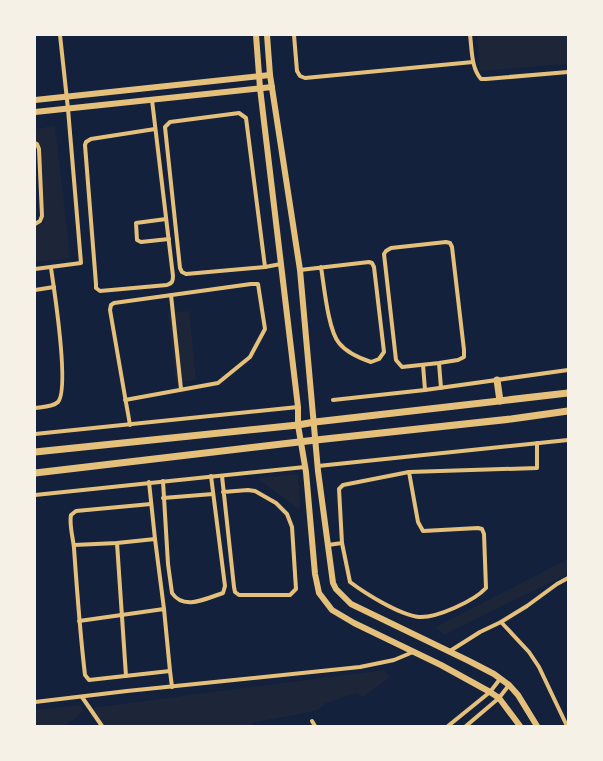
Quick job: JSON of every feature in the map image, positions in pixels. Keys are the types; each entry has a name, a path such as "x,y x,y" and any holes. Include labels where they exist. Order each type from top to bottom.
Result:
{"main road":[{"path":"497,380 500,401"},
{"path":"35,452 298,425 568,393"},
{"path":"35,473 511,419 568,411"}],"street":[{"path":"35,270 81,263 67,96 60,35"},
{"path":"256,35 260,88 298,407 298,425 305,467 318,593 332,610 354,623 441,665 490,692 499,698 520,726"},
{"path":"267,35 270,75 300,270 318,466 332,577 336,589 351,604 450,651 500,678 509,685 522,701 537,726"},
{"path":"294,35 297,71 300,76 304,78 473,62"},
{"path":"470,35 473,62 478,75 481,78 486,79 568,72"},
{"path":"35,100 270,75"},
{"path":"35,112 272,87"},
{"path":"152,100 156,129 168,239 173,276 171,284 167,286 100,291 98,290 96,284 84,145 91,139 156,129"},
{"path":"265,267 246,118 239,113 170,122 166,124 165,127 180,268 182,272 186,274 265,267 281,264"},
{"path":"35,143 37,144 39,150 42,216 40,222 35,224"},
{"path":"166,219 136,223 137,240 141,242 168,239"},
{"path":"446,242 450,243 452,247 464,357 458,360 439,363 402,367 396,360 384,254 391,248 446,242"},
{"path":"300,270 321,267 369,262 372,263 374,267 384,352 379,358 371,362 348,352 339,344 333,334 321,267"},
{"path":"35,408 50,406 58,403 62,396 62,356 51,268"},
{"path":"125,400 218,383 250,357 265,329 258,284 114,303 112,305 110,310 125,400 130,425"},
{"path":"35,290 54,287"},
{"path":"171,295 181,389"},
{"path":"439,363 440,388"},
{"path":"423,365 424,390"},
{"path":"333,400 440,388 568,370"},
{"path":"35,434 298,407"},
{"path":"318,466 568,440"},
{"path":"409,472 418,522 423,531 478,528 482,529 484,534 486,588 483,592 461,605 441,612 419,617 402,612 363,592 350,582 342,543 339,489 343,485 409,472 537,468 538,443"},
{"path":"35,495 305,467"},
{"path":"163,481 168,564 172,593 174,597 182,602 195,602 223,593 225,586 211,476"},
{"path":"222,476 235,592 239,594 290,595 296,589 292,527 287,514 276,503 255,491 248,490 224,492"},
{"path":"149,482 172,687"},
{"path":"163,498 213,494"},
{"path":"151,504 76,511 71,515 70,519 74,545 79,621 85,675 89,680 170,671"},
{"path":"74,545 155,539"},
{"path":"116,543 126,676"},
{"path":"328,545 342,543"},
{"path":"450,651 480,632 501,622 527,606 557,584 568,578"},
{"path":"79,621 164,609"},
{"path":"501,622 529,652 539,667 567,726"},
{"path":"35,702 360,667 388,662 413,652"},
{"path":"448,726 490,692 500,678"},
{"path":"466,726 499,698 509,685"},
{"path":"82,697 102,726"},
{"path":"312,721 315,726"}],"shaded area":[{"path":"477,35 568,35 568,64 480,71"},
{"path":"55,126 70,258 35,262 35,225 44,224 35,129"},
{"path":"189,311 196,380 176,382 168,313"},
{"path":"298,474 300,510 257,478"},
{"path":"568,559 568,574 447,633 446,635 434,628"},
{"path":"383,670 390,677 363,697 356,693 326,703 318,710 255,722 250,726 103,726 91,708"},
{"path":"81,705 83,711 65,726 35,726 35,710"}]}
